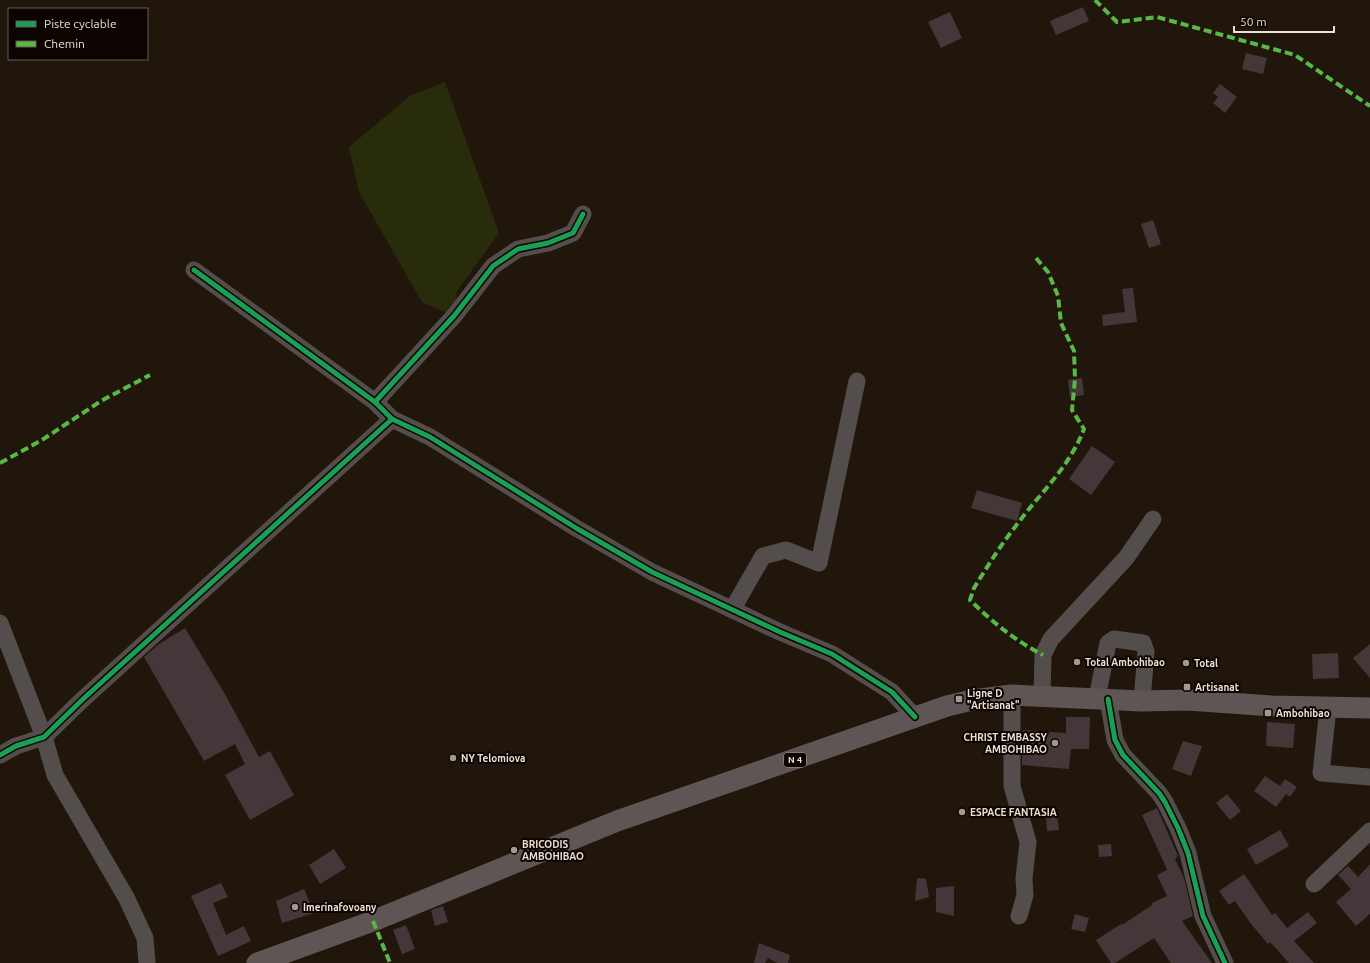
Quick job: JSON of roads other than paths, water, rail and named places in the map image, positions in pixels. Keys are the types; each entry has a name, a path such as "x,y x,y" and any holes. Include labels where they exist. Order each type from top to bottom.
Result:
{"main road":[{"name":"N 4","path":"257,963 373,921 617,821 947,706 972,700 1012,695 1142,701 1188,700 1328,708 1367,706"}],"street":[{"path":"376,402 454,316 493,266 518,249 548,243 573,233 583,214"},
{"path":"194,270 376,402 392,419 430,437 576,528 652,572 732,610 832,654 892,692 916,717"},
{"path":"732,610 763,556 786,550 819,563 857,380"},
{"path":"0,755 16,746 44,737 82,700 392,419"},
{"path":"1042,697 1043,655 1051,639 1126,558 1153,519"},
{"path":"0,623 44,737 55,775 127,899 145,938 147,963"},
{"path":"1142,701 1146,652 1145,647 1143,643 1114,639 1108,643 1102,699 1115,740 1123,755 1166,802 1188,853 1204,916 1225,963"},
{"path":"1012,695 1012,786 1028,842 1024,879 1026,895 1019,916"},
{"path":"1328,708 1321,773 1370,777"},
{"path":"1314,884 1370,831"}],"place":[{"name":"Total Ambohibao","path":"1077,662"},
{"name":"Total","path":"1186,663"},
{"name":"Artisanat","path":"1187,687"},
{"name":"Ligne D \"Artisanat\"","path":"959,699"},
{"name":"Ambohibao","path":"1268,713"},
{"name":"CHRIST EMBASSY AMBOHIBAO","path":"1055,743"},
{"name":"NY Telomiova","path":"453,758"},
{"name":"ESPACE FANTASIA","path":"962,812"},
{"name":"BRICODIS AMBOHIBAO","path":"514,850"},
{"name":"Imerinafovoany","path":"295,907"}]}
